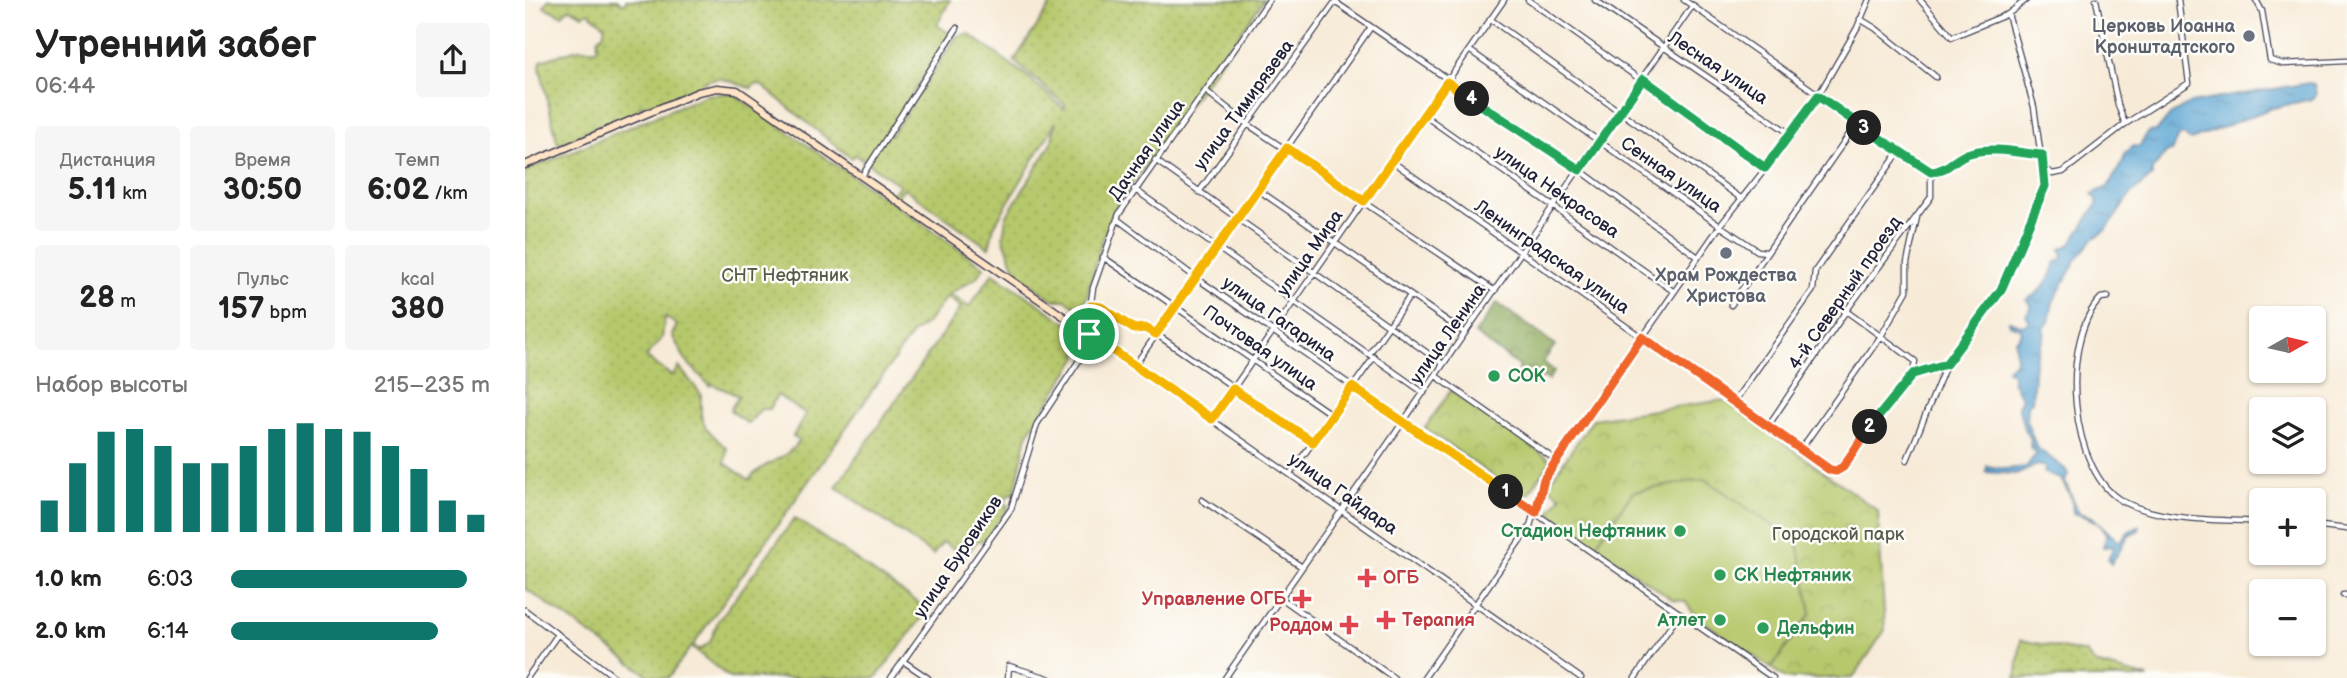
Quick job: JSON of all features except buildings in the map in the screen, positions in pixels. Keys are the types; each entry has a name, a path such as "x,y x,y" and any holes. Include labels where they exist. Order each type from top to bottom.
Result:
{"street":[{"name":"Дачная улица","path":"1089,334 1091,306 1103,257 1117,219 1155,160 1269,0"},
{"name":"улица Мира","path":"1212,419 1504,0"},
{"path":"1528,0 1765,168"},
{"name":"Лесная улица","path":"1595,0 1792,135"},
{"path":"1684,0 1818,96 1931,172 1944,170 1961,156 1976,151 2042,155"},
{"path":"1424,678 1530,526 1536,512 1539,492 1557,461 1720,226 1792,135 1818,96 1869,0"},
{"path":"1920,0 1952,37 2008,14 2026,0"},
{"path":"2096,0 2118,105 2125,124"},
{"path":"2045,168 2052,174 2063,172 2125,124 2189,83 2178,0"},
{"path":"2256,0 2262,10 2270,60 2283,64 2347,61"},
{"path":"1336,1 1447,82 1580,170 1698,257"},
{"name":"улица Тимирязева","path":"1199,192 1336,1"},
{"name":"улица Ленина","path":"1225,678 1693,5"},
{"path":"1907,460 1946,364 2001,290 2045,186 2045,168 2034,107 2008,14"},
{"path":"1490,19 1742,199"},
{"path":"1860,19 1936,77"},
{"path":"1135,365 1371,27"},
{"path":"862,176 957,28"},
{"name":"Сенная улица","path":"1469,50 1720,226 1758,251 1766,252"},
{"path":"525,165 698,92 717,88 737,90 1089,334"},
{"path":"1206,91 1246,123 1287,148 1495,292"},
{"name":"улица Некрасова","path":"1425,116 1674,292"},
{"path":"1731,305 1857,123"},
{"path":"1734,402 1813,290 1815,271 1899,152"},
{"path":"1155,160 1443,364"},
{"name":"Ленинградская улица","path":"1391,160 1836,471 1913,374"},
{"name":"4-й Северный проезд","path":"1768,426 1846,311 1931,197 1931,172"},
{"path":"1135,189 1423,393"},
{"path":"1257,189 1465,333"},
{"path":"1801,449 1881,336 1907,291 1906,264 1917,215"},
{"name":"улица Гагарина","path":"1117,219 1352,387 1773,678"},
{"name":"Почтовая улица","path":"1103,257 1332,415"},
{"path":"1290,474 1352,387 1410,296"},
{"path":"2108,297 2098,301 2083,331 2075,374 2082,436 2101,480 2124,502 2154,512 2249,521"},
{"path":"1091,306 1101,307 1134,329 1145,328 1156,334 1313,442"},
{"path":"1846,311 1868,324 1915,361 1913,374 1946,364"},
{"name":"улица Гайдара","path":"1089,334 1581,678"},
{"name":"улица Буровиков","path":"891,678 1011,509 1031,436 1076,368 1089,334"},
{"path":"1436,376 1557,461"},
{"path":"1202,500 1302,567"},
{"path":"2326,527 2347,529"},
{"path":"1281,598 1394,678"},
{"path":"525,610 616,678"},
{"path":"1635,678 1680,613"},
{"path":"527,678 558,634"},
{"path":"903,662 928,678"},
{"path":"1008,678 1009,666 1048,678"}],"green space":[{"name":"СНТ Нефтяник","path":"548,0 617,0 623,4 626,0 950,0 937,25 952,35 887,132 891,135 957,36 969,34 1027,76 1064,109 1065,105 1014,61 1054,0 1264,0 1115,208 1102,241 1083,310 1065,300 1054,300 1017,274 1003,237 1006,217 1051,144 1056,122 994,226 989,248 904,188 892,202 984,267 976,278 949,294 969,307 993,273 1077,330 1083,341 1076,360 1027,435 1014,495 1010,493 1004,502 1009,507 985,540 977,541 965,557 943,542 933,555 836,487 961,307 946,297 928,322 912,334 693,645 699,650 710,642 718,621 795,518 928,610 876,678 730,678 691,647 668,678 652,678 525,588 525,171 706,95 732,93 887,200 900,185 855,155 851,158 761,85 755,84 751,88 719,78 708,80 696,89 664,102 639,106 640,113 606,126 600,125 558,145 540,68 541,61 577,49 597,49 598,39 604,33 604,25 588,12 583,15 570,8 562,15 544,7","holes":["665,317 677,325 672,335 686,361 710,386 712,384 739,396 730,410 748,424 761,409 770,409 777,395 806,414 793,436 799,441 794,448 760,469 749,480 725,463 727,449 706,428 701,415 701,394 679,367 672,376 646,357 662,338"]},
{"path":"1497,303 1555,345 1543,362 1554,371 1548,380 1542,376 1536,384 1518,370 1520,367 1475,334"},
{"path":"1451,390 1551,460 1525,499 1425,428"},
{"name":"Городской парк","path":"1724,400 1878,511 1885,630 1853,678 1785,678 1771,668 1811,613 1633,492 1595,546 1549,513 1561,496 1547,486 1593,419"},
{"name":"СК Нефтяник","path":"1705,479 1798,543 1811,613 1771,668 1694,615 1685,601 1673,600 1595,546 1633,492"},
{"path":"2021,640 2086,653 2095,664 2149,678 2016,678"}],"water":[{"path":"2314,84 2316,95 2311,99 2269,109 2191,140 2183,135 2178,137 2171,151 2166,153 2152,170 2152,176 2131,194 2107,229 2092,240 2076,260 2053,302 2049,322 2043,329 2045,334 2035,360 2032,401 2027,406 2026,420 2037,448 2068,474 2065,482 2079,513 2092,517 2119,542 2129,531 2140,526 2139,530 2129,535 2111,564 2108,559 2114,546 2103,547 2107,534 2104,529 2093,520 2073,513 2072,499 2061,479 2044,473 2046,467 2037,465 2018,474 1986,472 1987,466 2005,469 2026,467 2036,454 2030,447 2031,438 2024,428 2018,406 2022,399 2012,381 2013,375 2007,369 2016,361 2015,341 2022,333 2020,328 2009,324 2009,321 2023,326 2030,321 2026,315 2032,306 2026,300 2036,294 2048,280 2055,263 2063,258 2061,249 2071,244 2097,204 2097,199 2092,194 2108,187 2124,159 2124,154 2134,146 2139,147 2148,132 2157,131 2170,115 2191,103"}],"place":[{"name":"Церковь Иоанна Кронштадтского","path":"2249,36"},
{"name":"Храм Рождества Христова","path":"1726,253"},
{"name":"СОК","path":"1494,376"},
{"name":"Стадион Нефтяник","path":"1680,531"},
{"name":"СК Нефтяник","path":"1720,575"},
{"name":"ОГБ","path":"1367,578"},
{"name":"Управление ОГБ","path":"1302,599"},
{"name":"Терапия","path":"1386,620"},
{"name":"Атлет","path":"1720,620"},
{"name":"Роддом","path":"1349,625"},
{"name":"Дельфин","path":"1763,628"}],"route":[{"path":"1643,79 1765,168 1792,135 1818,96 1931,172 1944,170 1968,153 1985,150 2042,155 2045,168 2045,186 2001,290 1946,364 1913,374 1873,423 1843,467 1836,471 1830,470 1642,337 1544,479 1536,512 1352,387 1313,442 1233,389 1212,419 1089,334 1091,306 1101,307 1134,329 1145,328 1156,334 1287,148 1364,201 1447,82 1580,170 1643,79"}]}
